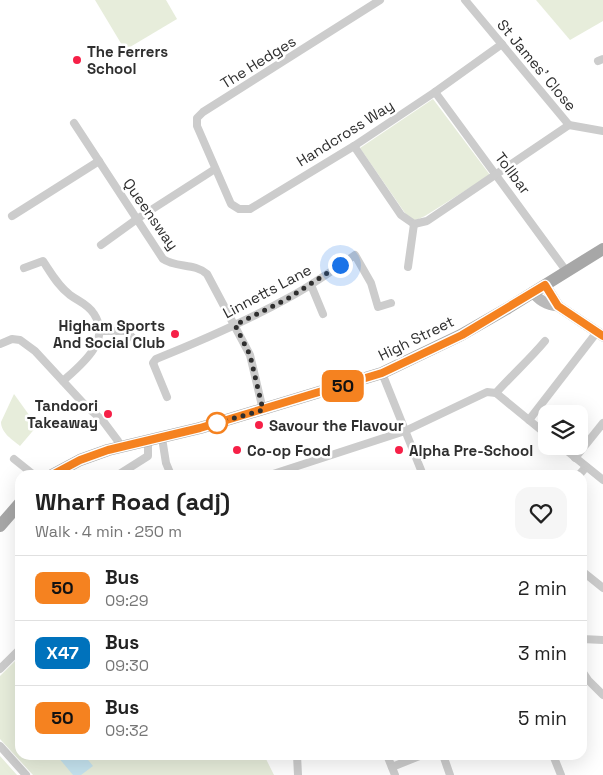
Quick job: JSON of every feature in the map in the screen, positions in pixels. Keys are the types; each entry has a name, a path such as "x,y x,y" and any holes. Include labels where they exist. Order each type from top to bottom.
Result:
{"main road":[{"name":"High Street","path":"61,470 80,460 119,447 162,438 263,410 382,373 462,335 603,249"},
{"path":"545,285 558,306"},
{"path":"533,292 536,297 558,306 600,334"},
{"path":"0,526 15,508"}],"street":[{"name":"The Hedges","path":"215,169 197,126 198,118 203,112 380,0"},
{"name":"St James' Close","path":"465,0 569,125 603,132"},
{"name":"Handcross Way","path":"215,169 231,204 239,209 250,209 354,146 436,92 502,44"},
{"name":"Tollbar","path":"436,92 567,272"},
{"name":"Queensway","path":"74,123 166,261 198,269 207,274 250,355 263,410"},
{"name":"St James' Close","path":"414,224 427,221 569,125"},
{"path":"354,146 401,215 414,224 408,267"},
{"path":"12,216 99,161"},
{"path":"100,244 215,169"},
{"name":"Linnetts Lane","path":"167,397 153,363 156,359 235,325 311,285 355,255 371,283 378,307 391,302"},
{"path":"24,268 43,262 56,282 70,295 86,304 95,314 100,331 95,348 83,363 63,380"},
{"path":"311,285 323,314"},
{"path":"126,332 130,323"},
{"path":"100,331 126,332 135,340"},
{"path":"529,420 600,334"},
{"path":"0,344 12,340 20,340 35,351 112,432 118,441 119,447"},
{"path":"496,392 545,341"},
{"path":"382,373 421,470"},
{"path":"285,470 405,431 486,392 496,392 538,427"},
{"path":"575,458 603,423"},
{"path":"162,438 169,470"},
{"path":"126,470 148,456 148,441"},
{"path":"572,455 600,478 603,469"},
{"path":"14,459 28,470"},
{"path":"587,575 603,588"},
{"path":"587,639 603,640"},
{"path":"0,669 15,654"},
{"path":"587,683 603,695"},
{"path":"0,746 26,775"},
{"path":"296,760 298,775"},
{"path":"389,760 395,775"},
{"path":"392,766 408,760"},
{"path":"445,760 450,775"},
{"path":"555,760 561,775"}],"green space":[{"path":"95,0 166,0 177,19 125,50"},
{"path":"536,0 603,0 603,21 570,40"},
{"path":"433,99 490,175 414,221 405,213 360,148"},
{"path":"14,394 37,426 20,446 5,433 1,422"},
{"path":"15,661 15,755 0,739 0,676"},
{"path":"0,756 17,775 0,775"},
{"path":"19,760 266,760 274,775 33,775"}],"water":[{"path":"60,760 88,760 93,766 81,775 73,775"}],"bus line":[{"name":"50","path":"61,470 80,460 108,450 200,428 382,373 462,335 545,285 558,306 603,336"}],"place":[{"name":"The Ferrers School","path":"77,60"},
{"name":"Higham Sports And Social Club","path":"175,334"},
{"name":"Tandoori Takeaway","path":"108,414"},
{"name":"Savour the Flavour","path":"259,425"},
{"name":"Co-op Food","path":"237,450"},
{"name":"Alpha Pre-School","path":"399,450"}],"route":[{"path":"217,423 263,410 250,355 235,325 287,299 340,265"}]}
